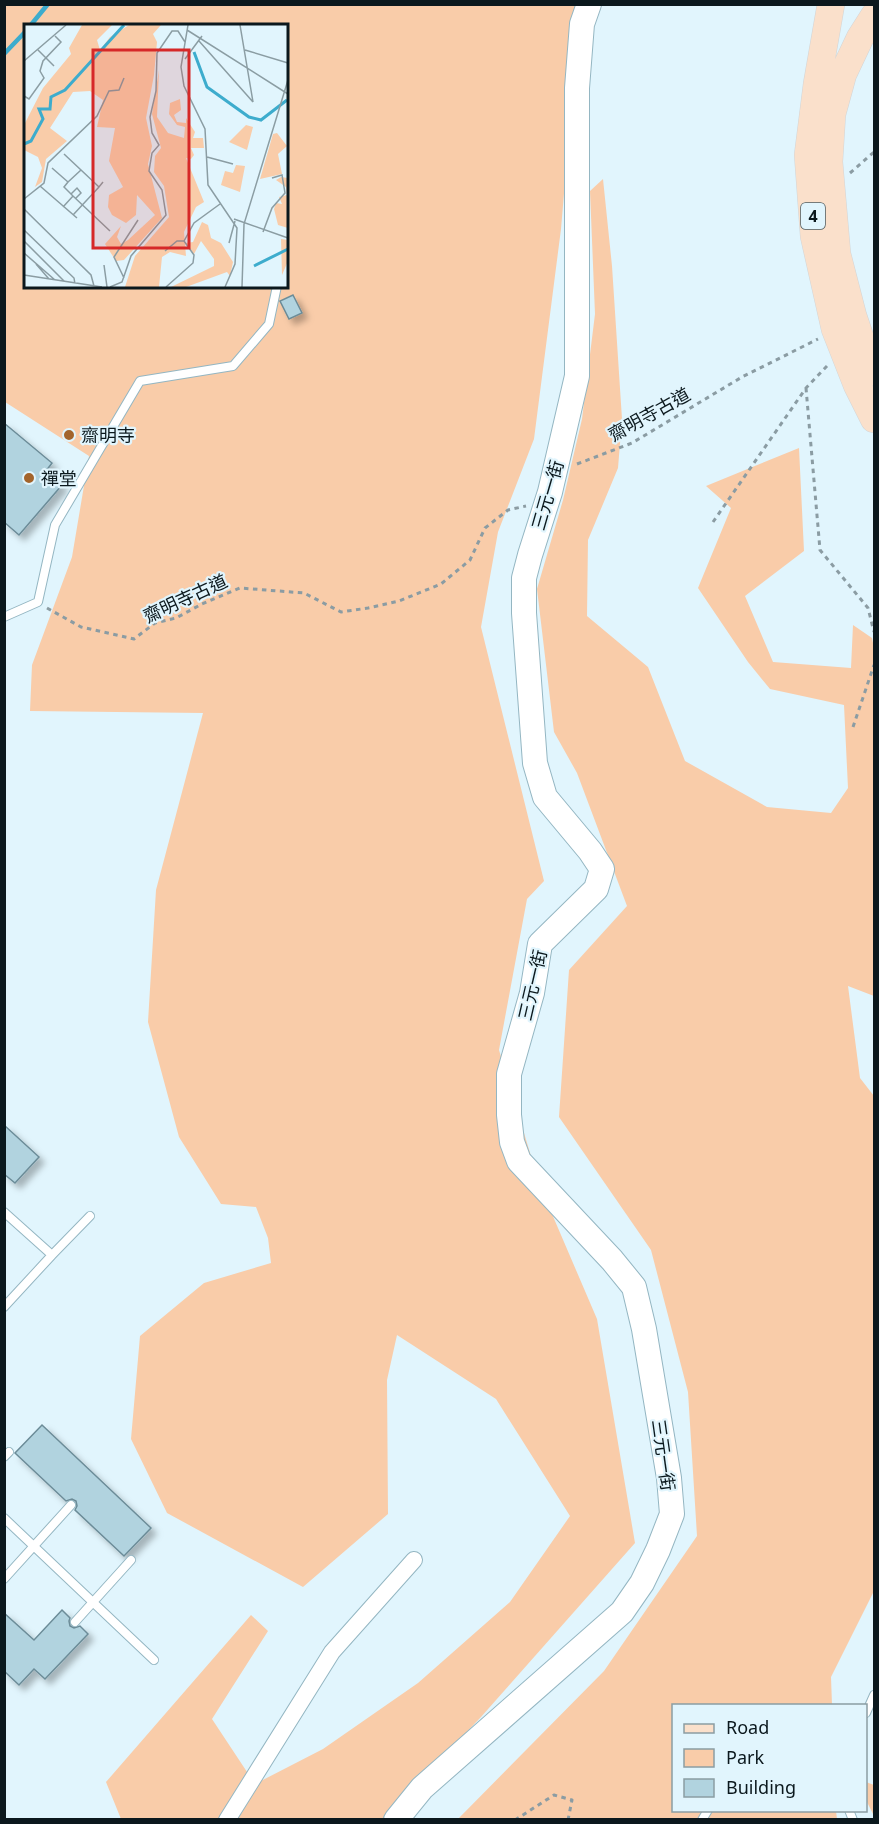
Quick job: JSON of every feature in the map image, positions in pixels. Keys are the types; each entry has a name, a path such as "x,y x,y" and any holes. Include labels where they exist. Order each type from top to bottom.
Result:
{"main road":[{"name":"4","path":"831,4 808,155 814,236 839,339 857,385 874,419"},
{"name":"4","path":"874,16 860,38 843,74 832,114 829,162 837,254 853,316 874,372"}],"street":[{"name":"三元一街","path":"396,1820 422,1788 622,1612 642,1583 672,1514 669,1478 644,1329 634,1287 612,1260 519,1161 512,1142 509,1115 509,1074 531,993 540,944 596,889 602,869 546,798 535,763 524,613 524,578 550,492 577,376 577,88 582,24 589,4"},
{"path":"226,1820 332,1652 414,1560"}],"lane":[{"path":"4,617 38,602 55,525 140,381 233,366 269,324 277,288"},
{"path":"4,1212 52,1255"},
{"path":"4,1307 90,1216"},
{"path":"4,1580 70,1505"},
{"path":"4,1518 154,1660"},
{"path":"75,1622 131,1560"},
{"path":"867,1711 874,1695"}],"path":[{"name":"齋明寺古道","path":"38,602 81,627 134,639 155,624 176,618 240,588 304,593 341,612 399,601 441,585 470,560 485,528 508,510 523,507 550,492 578,463 632,443 742,377 809,344 839,339"},
{"path":"713,522 839,339"},
{"path":"807,388 820,550 868,608 874,632"},
{"path":"853,727 874,665"},
{"path":"515,1820 554,1795 572,1800 568,1820"}],"green space":[{"path":"4,5 580,5 561,229 534,439 498,532 481,627 544,881 527,899 499,1050 540,1186 597,1319 635,1543 481,1717 383,1819 121,1819 106,1782 251,1615 268,1631 212,1719 255,1784 323,1749 418,1683 510,1602 570,1516 496,1399 397,1335 387,1380 388,1514 303,1587 167,1513 131,1439 140,1336 204,1283 271,1263 268,1238 256,1207 221,1204 179,1137 148,1022 156,890 203,713 30,711 32,665 72,557 89,456 5,402"},
{"path":"603,179 612,266 622,419 618,468 588,540 587,616 648,667 685,761 767,807 831,813 848,788 844,705 770,689 748,662 698,588 731,508 706,486 799,448 804,551 745,596 773,662 851,668 853,625 872,638 874,648 874,996 848,986 860,1078 874,1096 874,1591 831,1677 832,1704 672,1704 672,1812 836,1812 837,1819 457,1820 604,1671 697,1536 688,1392 651,1250 559,1117 569,970 627,906 577,773 554,732 537,589 563,500 582,419 595,314 590,191"},
{"path":"867,1782 874,1785 874,1816 867,1802"}],"building":[{"path":"293,295 302,313 289,319 280,301"},
{"name":"禪堂","path":"4,423 52,463 46,471 62,485 19,535 4,522"},
{"path":"4,1125 39,1157 15,1183 4,1174"},
{"path":"42,1425 151,1528 124,1556 75,1510 76,1501 72,1499 66,1501 15,1453"},
{"path":"62,1610 70,1618 70,1626 74,1628 80,1626 88,1634 45,1679 34,1669 19,1685 4,1671 4,1613 34,1640"}],"waterway":[{"path":"32,24 48,4"},
{"path":"4,54 24,33"}],"place":[{"name":"齋明寺","path":"69,435"},
{"name":"禪堂","path":"29,478"}]}
